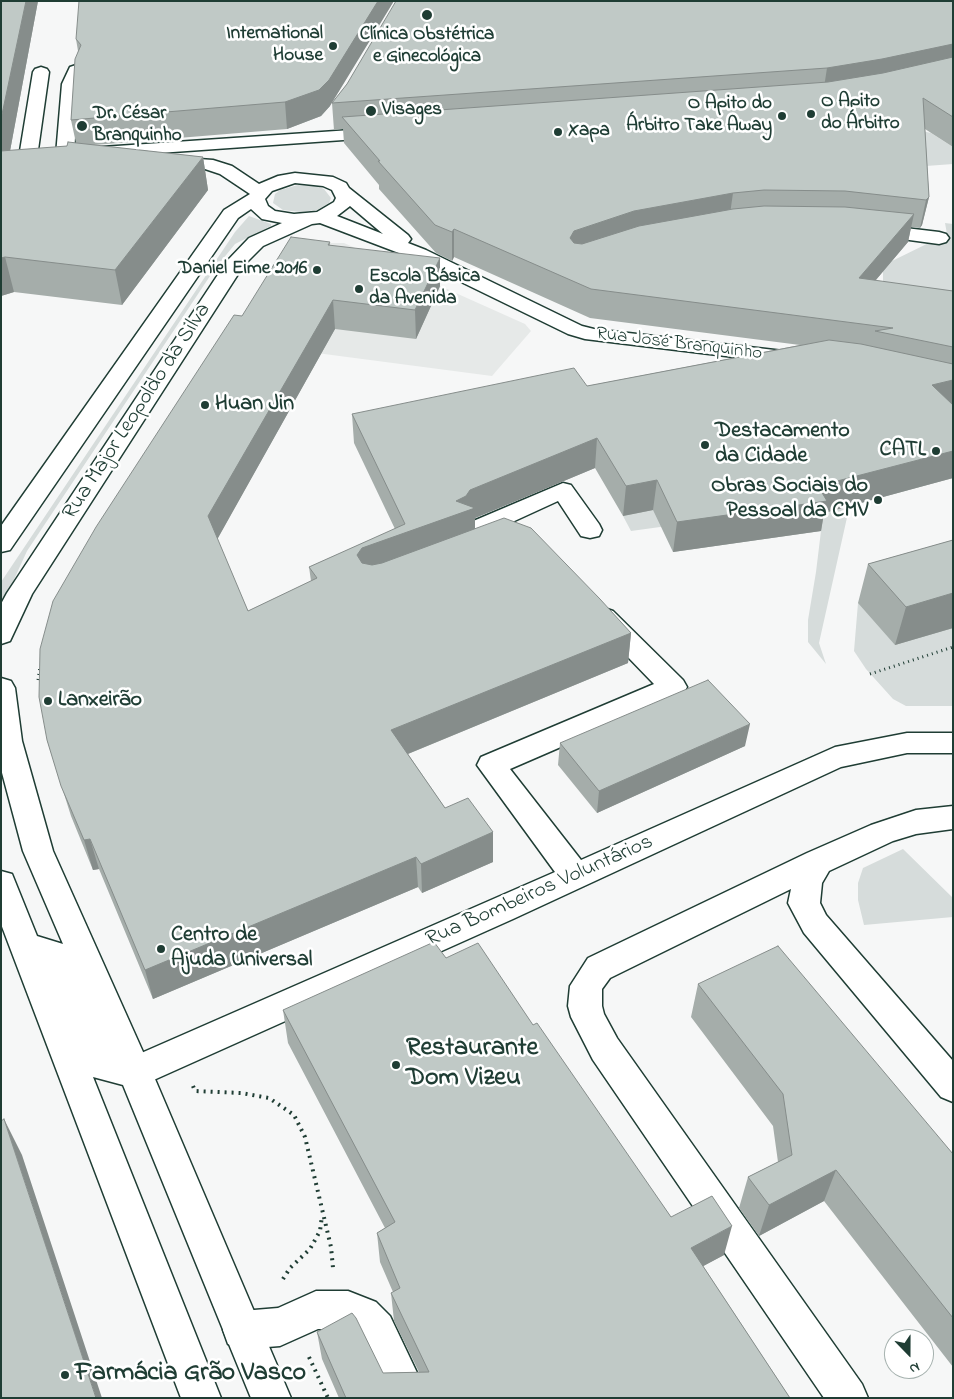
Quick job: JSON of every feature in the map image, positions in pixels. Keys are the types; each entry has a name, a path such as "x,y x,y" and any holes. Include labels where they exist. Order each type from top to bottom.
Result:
{"street":[{"path":"30,164 40,74 75,72 70,84 78,160"},
{"path":"30,164 78,160 271,137 314,129 333,120 356,128 388,132 321,144 156,149"},
{"name":"Rua Major Leopoldo da Silva","path":"3,540 231,214 321,144 333,120"},
{"path":"78,160 156,149 271,137 321,144"},
{"path":"30,164 78,160 245,153 297,144 321,144"},
{"path":"78,160 207,164 230,172 261,192 257,204 261,210 270,215 294,220 314,218"},
{"name":"Rua Major Leopoldo da Silva","path":"1,635 20,593 236,261 256,242 342,206 345,198 336,181 306,178 284,180 261,192"},
{"name":"Rua José Branquinho","path":"336,181 419,254"},
{"name":"Rua José Branquinho","path":"314,218 419,254 575,330 592,335 814,361"},
{"path":"857,229 939,238"},
{"path":"507,298 526,290"},
{"path":"495,541 480,528 563,490 590,530"},
{"path":"467,551 520,532"},
{"path":"575,876 491,766 673,687 590,603"},
{"path":"1,688 8,741 38,852 135,1072 271,1398"},
{"name":"Rua Bombeiros Voluntários","path":"135,1072 835,758 907,743 953,743"},
{"path":"848,1398 611,1059 593,1028 585,1006 586,986 599,968 818,862 882,834 916,822 953,817"},
{"path":"818,862 807,883 804,903 815,924 953,1086"},
{"path":"1,883 201,1398"},
{"path":"27,946 58,956 100,1064 135,1072"},
{"path":"242,1330 280,1327 316,1310 348,1310 362,1316 376,1330 409,1398"}],"path":[{"path":"845,499 857,512"},
{"path":"870,674 953,647"},
{"path":"38,682 41,663"},
{"path":"177,1054 195,1091 241,1093 269,1098 294,1115 305,1137 319,1198"}],"shaded area":[{"path":"909,128 931,133 953,147 953,164 872,170"},
{"path":"298,185 317,186 324,189 331,198 329,203 317,210 300,212 283,210 273,203 275,194 280,190"},
{"path":"249,216 271,224 271,226 235,244 214,270 27,551 1,608 1,582 235,232"},
{"path":"945,223 953,224 953,325 883,296 883,271 892,261 947,234"},
{"name":"Escola Básica da Avenida","path":"344,243 525,324 531,331 492,376 309,352 319,244"},
{"path":"808,474 848,513 819,643 826,664 808,642 808,620 821,531 806,507 631,531 623,516"},
{"path":"953,575 953,706 906,706 893,699 866,669 854,651 858,603"},
{"path":"903,849 953,898 953,917 864,925 858,900 858,883 863,868"}],"building":[{"path":"1,1 26,1 1,119"},
{"path":"79,1 378,1 329,80 319,90 285,102 71,120 75,59 81,45 76,39"},
{"path":"396,1 953,1 953,44 827,68 332,103 347,84"},
{"path":"953,57 953,117 923,98 929,197 926,200 845,191 764,190 733,193 634,211 574,231 570,238 574,243 582,244 639,226 733,209 764,206 845,207 914,214 859,278 953,291 953,347 875,331 893,328 591,289 454,229 452,232 435,225 342,117 828,82 883,73"},
{"path":"68,142 203,157 115,270 1,258 1,151 67,146"},
{"path":"291,237 330,242 328,245 440,258 415,310 333,300 208,516 248,611 317,578 309,567 405,524 352,414 574,368 587,386 829,340 861,344 953,364 953,380 932,385 953,405 953,451 818,486 827,501 677,522 657,480 626,486 597,438 470,490 466,496 456,501 475,508 362,548 357,555 362,563 372,565 382,563 504,518 531,528 631,633 391,730 445,808 468,798 493,832 421,864 416,857 145,970 90,839 84,840 61,786 47,740 39,697 40,649 53,601 96,527 234,315 242,316"},
{"path":"953,540 953,593 906,607 868,564"},
{"path":"708,680 750,724 599,791 560,743"},
{"path":"434,942 446,958 478,943 533,1025 537,1023 671,1217 712,1196 732,1226 691,1248 790,1398 346,1398 317,1332 352,1313 383,1373 429,1372 391,1293 400,1288 377,1233 395,1222 283,1010"},
{"path":"778,946 953,1154 953,1318 836,1170 769,1205 748,1177 792,1155 783,1094 698,984"},
{"path":"4,1119 96,1398 1,1398 1,1121"}],"place":[{"name":"Clínica Obstétrica e Ginecológica","path":"427,15"},
{"name":"International House","path":"333,46"},
{"name":"Visages","path":"371,111"},
{"name":"O Apito do Árbitro","path":"811,114"},
{"name":"O Apito do Árbitro Take Away","path":"782,116"},
{"name":"Dr. César Branquinho","path":"82,126"},
{"name":"Xapa","path":"558,132"},
{"name":"Daniel Eime 2016","path":"317,270"},
{"name":"Escola Básica da Avenida","path":"359,289"},
{"name":"Huan Jin","path":"205,405"},
{"name":"Destacamento da Cidade","path":"705,445"},
{"name":"CATL","path":"936,451"},
{"name":"Obras Sociais do Pessoal da CMV","path":"878,500"},
{"name":"Lanxeirão","path":"48,701"},
{"name":"Centro de Ajuda Universal","path":"161,949"},
{"name":"Restaurante Dom Vizeu","path":"396,1065"},
{"name":"Farmácia Grão Vasco","path":"65,1375"}]}
